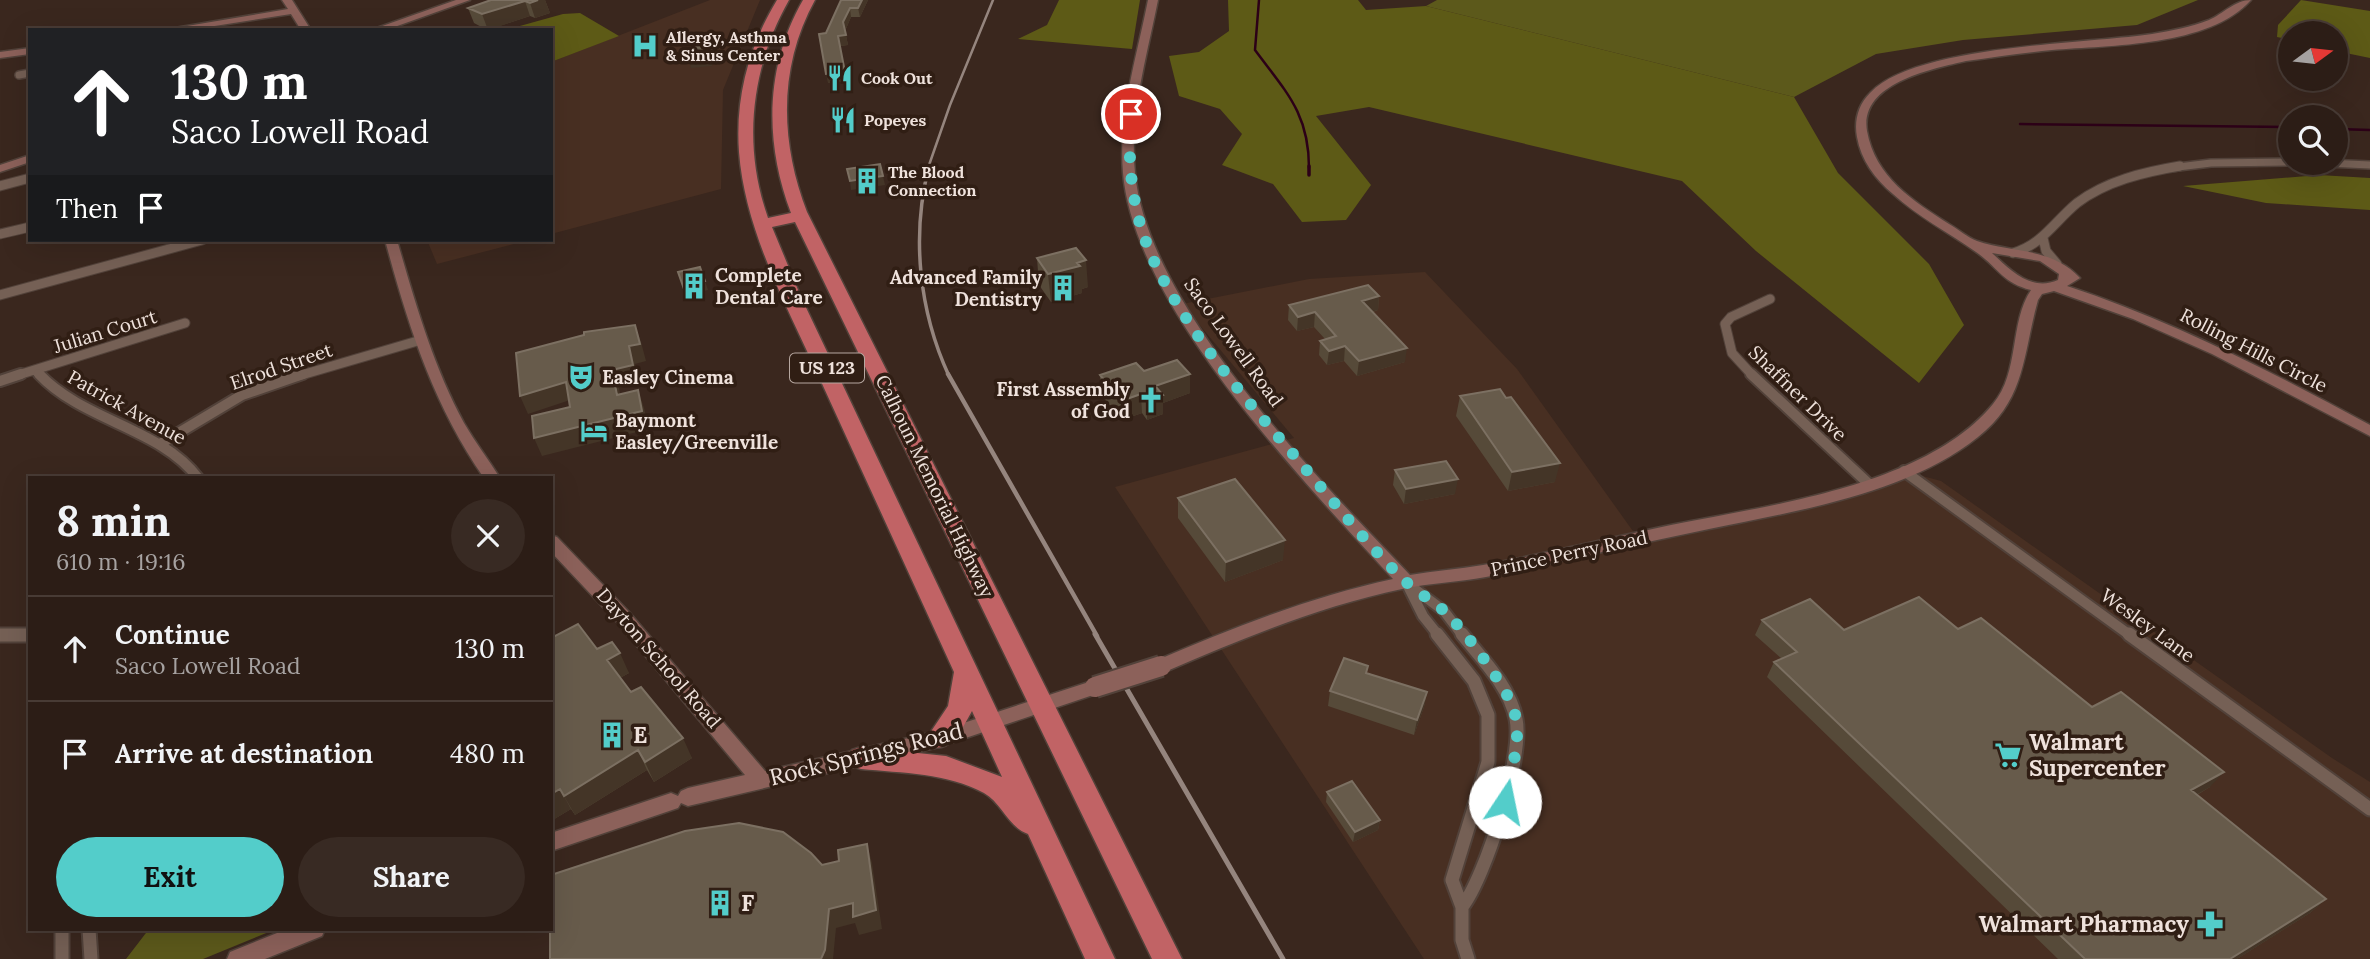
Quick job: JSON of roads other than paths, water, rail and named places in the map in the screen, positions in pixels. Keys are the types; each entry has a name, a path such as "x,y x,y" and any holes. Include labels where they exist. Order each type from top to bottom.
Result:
{"highway":[{"name":"US 123","path":"783,0 759,44 746,112 754,198 762,224 792,297 1100,959"},
{"name":"Calhoun Memorial Highway","path":"809,0 795,24 787,52 778,108 780,142 790,188 1167,959"},
{"path":"746,112 778,108"},
{"path":"762,224 802,216"},
{"path":"939,739 960,709 966,673"},
{"path":"861,758 946,767 996,786 1043,837"}],"street":[{"path":"287,0 305,28"},
{"path":"382,28 465,0"},
{"name":"Saco Lowell Road","path":"1153,0 1131,114 1129,151 1131,188 1153,258 1188,321 1258,413 1354,527 1406,582"},
{"path":"2012,279 1983,251 1902,196 1884,178 1870,159 1862,138 1861,118 1873,95 1891,81 1948,61 2168,34 2214,21 2246,0"},
{"path":"181,28 293,11"},
{"path":"0,55 28,51"},
{"path":"19,75 28,74"},
{"path":"0,169 28,159"},
{"path":"1998,267 1997,260 2010,253 2026,251 2043,239 2065,212 2109,185 2179,167 2230,162 2278,162"},
{"path":"2348,164 2370,165"},
{"path":"0,186 28,179"},
{"path":"0,234 28,227"},
{"name":"Rolling Hills Circle","path":"1950,230 2010,253 2036,255 2061,268 2119,307"},
{"path":"2043,239 2046,251 2061,268"},
{"path":"0,295 192,242"},
{"path":"392,242 421,340 447,407 464,440 491,476"},
{"name":"Prince Perry Road","path":"1043,706 1161,666 1290,613 1406,582 1480,572 1591,549 1870,485 1904,471 1971,434 2001,405 2012,378 2023,322 2037,291 2053,287 2067,279 2061,268"},
{"name":"Prince Perry Road","path":"2012,279 2019,289 2023,322"},
{"name":"Rolling Hills Circle","path":"2012,279 2053,287 2119,307 2239,361 2370,431"},
{"name":"Shaffner Drive","path":"1770,299 1731,317 1725,324 1732,353 1766,390 1870,485"},
{"name":"Julian Court","path":"0,381 185,323"},
{"name":"Elrod Street","path":"160,444 242,395 304,373 421,340"},
{"name":"Patrick Avenue","path":"36,371 56,389 128,430 160,444 189,464 197,476"},
{"name":"Wesley Lane","path":"1904,471 2370,809"},
{"name":"Dayton School Road","path":"553,543 623,617 761,780"},
{"path":"1406,582 1423,616 1474,681 1488,715 1488,762 1452,880 1462,907 1462,940 1468,959"},
{"path":"1406,582 1444,611 1500,683 1516,717 1518,734 1505,802 1474,892 1462,907"},
{"path":"0,635 28,635"},
{"name":"Rock Springs Road","path":"553,841 679,799 939,739 1043,706"},
{"path":"62,931 62,959"},
{"path":"89,931 91,959"},
{"path":"238,959 309,931"}],"waterway":[{"path":"1259,0 1255,50 1294,104 1305,132 1309,168"},
{"path":"2020,124 2278,127"},
{"path":"2348,129 2370,130"},
{"path":"1309,168 1309,175"}],"railway":[{"path":"928,168 950,105 993,0"},
{"path":"929,166 920,219 921,273 931,326 949,375"},
{"path":"949,375 1097,636"},
{"path":"1095,634 1283,959"}],"place":[{"name":"Allergy, Asthma & Sinus Center","path":"645,46"},
{"name":"Cook Out","path":"840,78"},
{"name":"Popeyes","path":"843,120"},
{"name":"The Blood Connection","path":"867,181"},
{"name":"Complete Dental Care","path":"694,286"},
{"name":"Advanced Family Dentistry","path":"1063,288"},
{"name":"Easley Cinema","path":"581,377"},
{"name":"First Assembly of God","path":"1151,400"},
{"name":"Baymont Easley/Greenville","path":"594,431"},
{"name":"E","path":"612,735"},
{"name":"Walmart Supercenter","path":"2008,755"},
{"name":"F","path":"720,903"},
{"name":"Walmart Pharmacy","path":"2210,924"}]}
